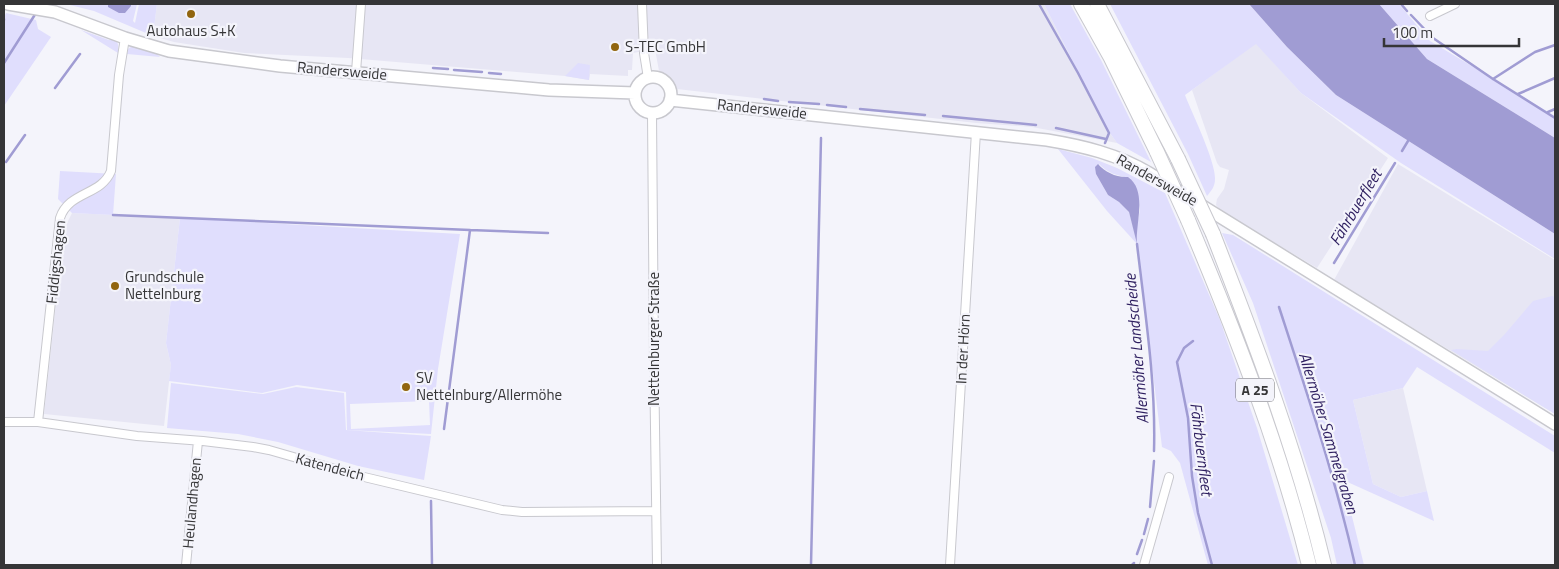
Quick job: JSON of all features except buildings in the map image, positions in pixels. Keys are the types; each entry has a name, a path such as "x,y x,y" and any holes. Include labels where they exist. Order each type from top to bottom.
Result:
{"highway":[{"name":"A 25","path":"1082,4 1157,152 1188,220 1228,317 1264,415 1304,542 1309,565"},
{"name":"A 25","path":"1098,4 1178,160 1212,234 1243,311 1281,419 1318,538 1324,565"}],"street":[{"name":"Randersweide","path":"8,4 55,12 125,38 169,51 274,65 562,91 635,93"},
{"path":"356,72 361,4"},
{"path":"642,4 644,53 648,78"},
{"path":"1430,16 1455,4"},
{"name":"Fiddigshagen","path":"38,422 60,218 66,206 76,198 100,186 108,177 120,66 125,38"},
{"path":"648,78 656,78 666,84 671,94 664,110 652,113 642,109 636,99 635,93 640,83 648,78"},
{"name":"Randersweide","path":"670,100 1019,136 1101,151 1134,164 1555,424"},
{"name":"Nettelnburger Straße","path":"652,113 657,565"},
{"name":"In der Hörn","path":"950,565 976,132"},
{"name":"Katendeich","path":"4,422 38,422 269,450 352,474 502,510 522,512 656,511"},
{"name":"Heulandhagen","path":"186,565 198,440"},
{"path":"1144,565 1169,477"}],"shaded area":[{"path":"66,4 108,4 108,7 137,4 133,21 135,23 139,4 157,4 153,36 94,11"},
{"path":"108,4 131,4 131,6 125,13 119,13 108,7"},
{"path":"157,4 1044,4 1105,126 1117,143 1032,127 976,123 677,89 659,71 655,49 633,53 632,70 628,70 628,76 590,74 589,80 565,76 348,58 244,53 174,42 153,36"},
{"path":"1044,4 1070,4 1101,60 1151,162 1117,143 1105,126"},
{"path":"1110,4 1249,4 1287,47 1336,95 1555,234 1555,259 1401,163 1301,93 1256,44 1185,95 1212,161 1215,179 1212,189 1207,196 1188,154"},
{"path":"1249,4 1379,4 1427,59 1555,138 1555,234 1336,95 1287,47"},
{"path":"1379,4 1399,4 1430,41 1555,116 1555,138 1427,59"},
{"path":"6,13 36,20 38,29 51,37 4,106 4,17"},
{"path":"81,30 116,41 118,53"},
{"path":"1256,43 1301,93 1388,158 1317,268 1220,210 1216,205 1217,199 1224,189 1229,170 1220,167 1217,163 1192,90"},
{"path":"132,46 156,53 160,57 127,54 128,49"},
{"path":"578,63 590,65 589,80 565,76"},
{"path":"1058,149 1092,158 1117,168 1165,193 1220,320 1257,428 1298,565 1208,565 1180,463 1171,451 1162,447 1137,244 1107,211","holes":["1099,164 1113,174 1130,178 1140,209 1136,231 1137,241 1129,212 1108,195 1096,174"]},
{"path":"1098,164 1112,174 1128,177 1138,191 1137,244 1129,212 1108,195 1096,174 1095,167"},
{"path":"1398,164 1555,260 1555,414 1334,280"},
{"path":"60,171 116,174 113,215 72,213 58,199"},
{"name":"Grundschule Nettelnburg","path":"72,213 180,218 166,343 171,365 164,426 44,414 64,229"},
{"path":"180,218 460,234 438,369 431,434 347,430 346,392 297,385 262,393 169,381 171,365 166,343","holes":["429,401 430,425 351,429 350,404"]},
{"path":"1222,233 1233,235 1555,436 1555,453 1417,367 1403,388 1353,400 1373,484 1401,497 1427,491 1434,521 1343,480 1364,565 1337,565 1331,538 1253,303"},
{"path":"1552,296 1555,297 1555,414 1451,350 1488,351 1533,301"},
{"path":"171,383 263,394 296,387 344,393 346,430 431,436 424,480 358,466 278,442 238,434 167,428"},
{"path":"1403,388 1427,491 1401,497 1373,484 1353,400"}],"waterway":[{"path":"1039,4 1109,133 1105,143"},
{"path":"1401,4 1407,11"},
{"path":"4,63 36,13"},
{"path":"1411,15 1433,38 1555,118"},
{"path":"1493,79 1535,52 1555,45"},
{"path":"55,88 80,54"},
{"path":"433,68 448,69"},
{"path":"454,70 482,72"},
{"path":"489,73 501,74"},
{"path":"1518,94 1555,78"},
{"path":"764,99 778,101"},
{"path":"789,102 819,104"},
{"path":"827,105 846,107"},
{"path":"860,109 925,115"},
{"path":"1548,112 1555,109"},
{"path":"943,116 1036,125"},
{"path":"1056,128 1106,139"},
{"path":"6,162 25,135"},
{"path":"811,565 821,138"},
{"path":"1402,151 1408,141"},
{"name":"Fährbuerfleet","path":"1334,263 1395,163"},
{"path":"113,215 470,230"},
{"path":"444,429 470,230 548,233"},
{"name":"Allermöher Landscheide","path":"1137,244 1152,373 1154,451"},
{"name":"Allermöher Sammelgraben","path":"1279,307 1330,467 1355,565"},
{"name":"Fährbuernfleet","path":"1193,341 1184,348 1177,362 1188,418 1192,476 1198,513 1212,565"},
{"name":"Allermöher Landscheide","path":"1150,507 1154,461"},
{"path":"431,501 432,565"},
{"name":"Allermöher Landscheide","path":"1144,534 1148,519"},
{"name":"Allermöher Landscheide","path":"1137,554 1142,540"}],"place":[{"name":"Autohaus S+K","path":"191,14"},
{"name":"S-TEC GmbH","path":"615,47"},
{"name":"Grundschule Nettelnburg","path":"115,286"},
{"name":"SV Nettelnburg/Allermöhe","path":"406,387"}]}
